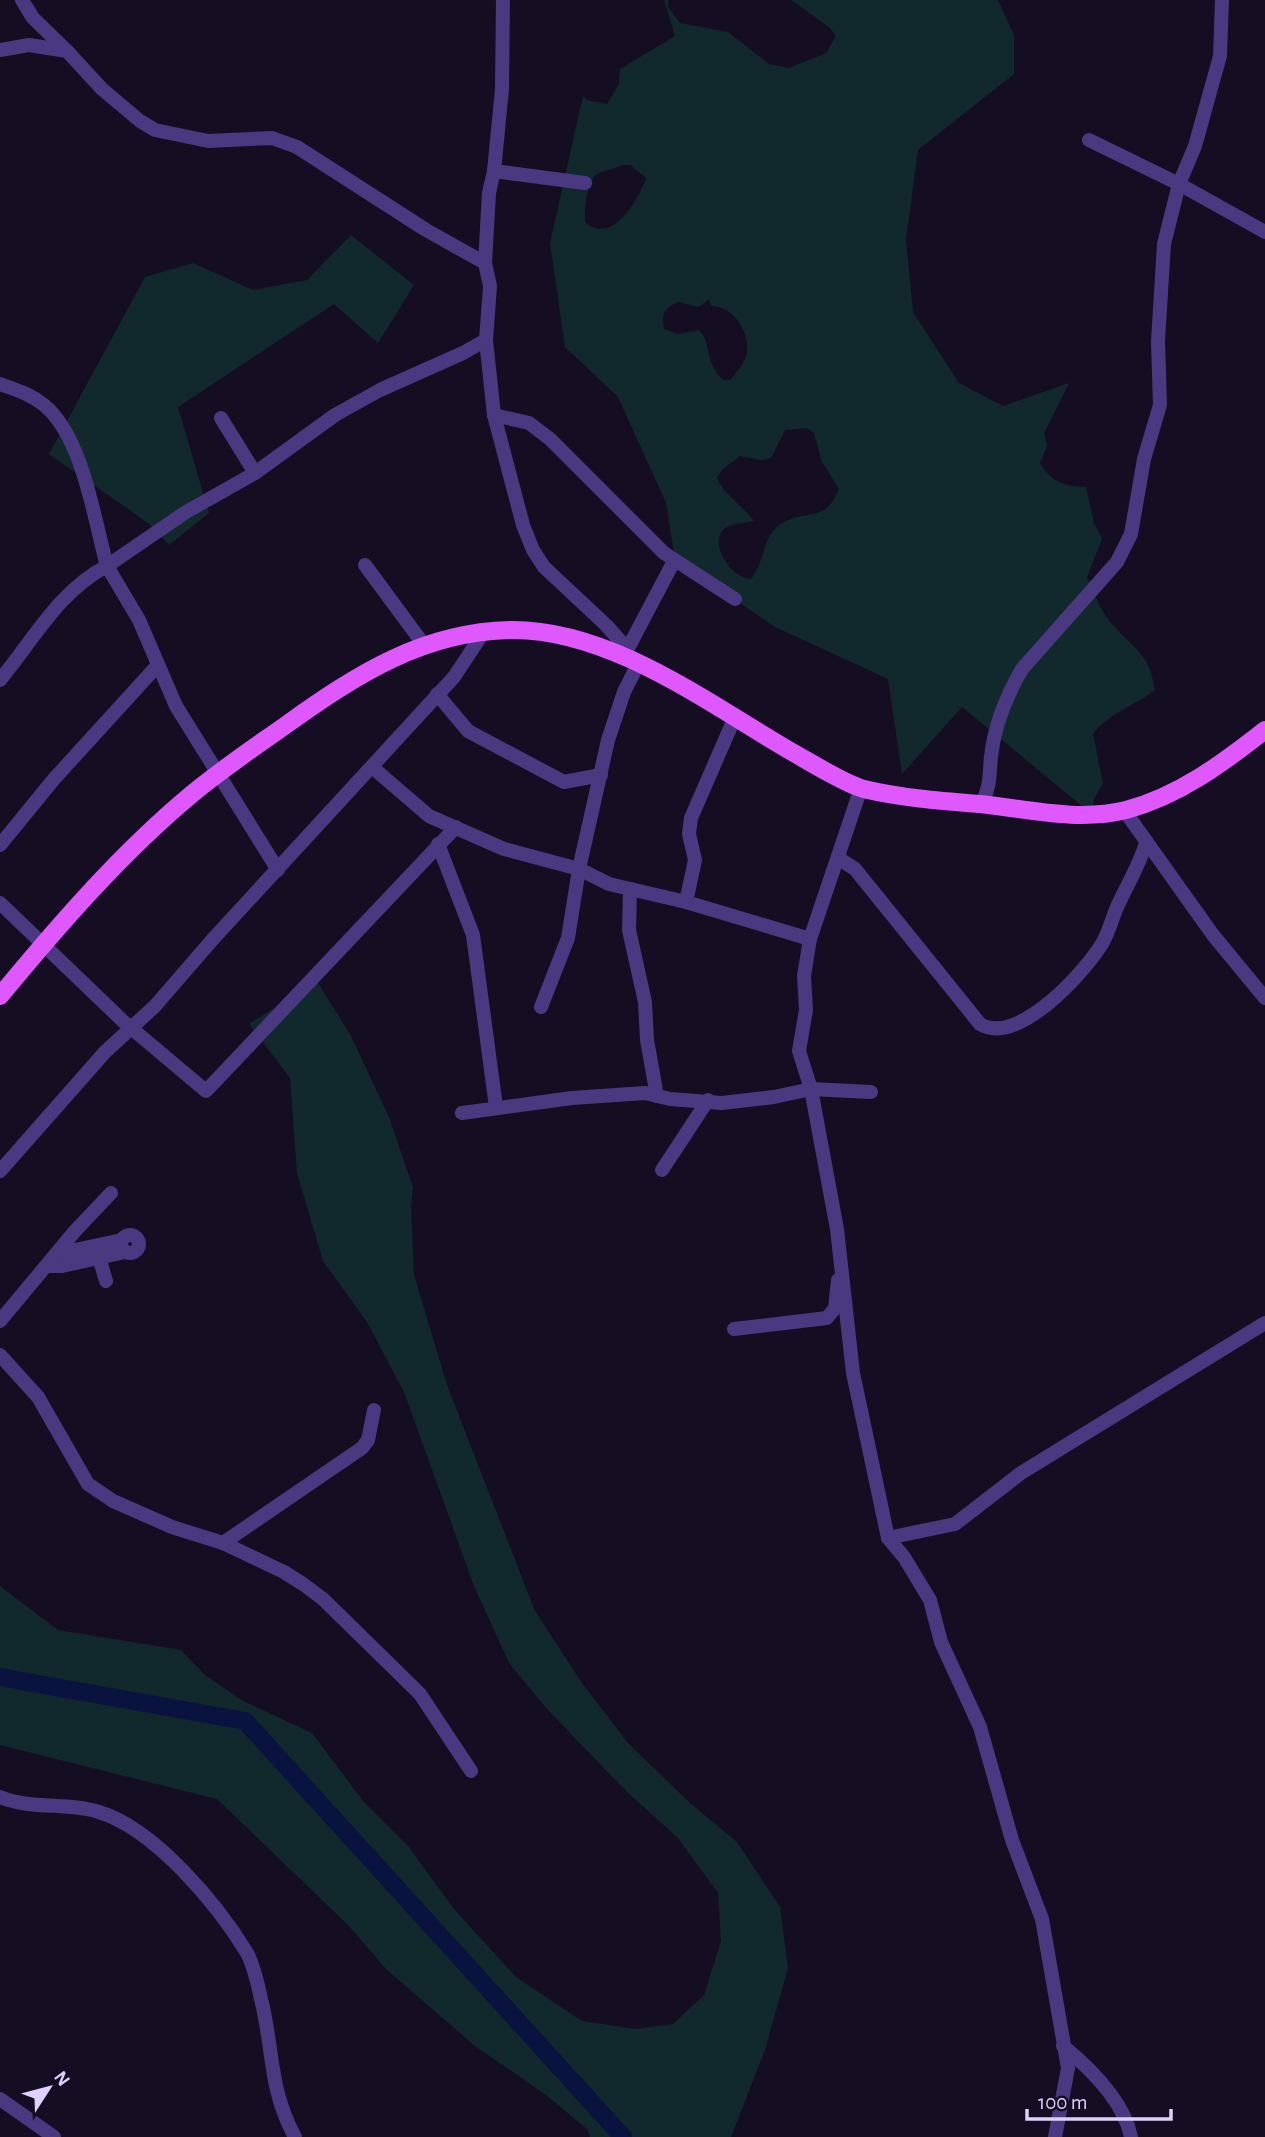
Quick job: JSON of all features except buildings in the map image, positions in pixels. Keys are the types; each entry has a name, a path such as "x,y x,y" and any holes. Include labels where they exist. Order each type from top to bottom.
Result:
{"main road":[{"path":"0,996 42,946 155,828 220,774 346,684 401,652 424,645 513,630 551,635 604,648 632,659 861,788 1058,814 1124,810 1183,788 1265,730"}],"street":[{"path":"22,0 33,18 103,89 139,121 155,130 208,141 272,138 297,147 426,230 485,263"},
{"path":"503,0 502,89 494,171 489,192 485,263 491,308 486,340 494,415 523,525 533,551 544,567 606,625 632,659"},
{"path":"981,804 989,791 990,757 1000,717 1013,684 1022,668 1117,562 1131,534 1144,459 1160,405 1161,273 1164,244 1179,184 1195,146 1220,56 1222,0"},
{"path":"0,50 29,45 66,51"},
{"path":"1089,140 1179,184 1265,232"},
{"path":"494,171 584,183"},
{"path":"0,680 59,602 79,582 186,512 255,473 346,409 486,340"},
{"path":"0,384 34,398 46,407 57,421 82,472 107,566 139,620 176,706 278,870"},
{"path":"494,415 529,423 550,439 624,515 674,561 735,599"},
{"path":"222,418 255,473"},
{"path":"541,1007 568,938 579,869 608,740 632,659 674,561"},
{"path":"365,565 424,645"},
{"path":"0,1171 105,1052 132,1028 454,677 483,633"},
{"path":"0,845 54,779 157,666"},
{"path":"437,694 468,731 564,782 601,775"},
{"path":"685,902 695,860 689,834 691,818 735,717"},
{"path":"372,767 429,816 504,849 579,869 609,884 685,902 810,939"},
{"path":"861,788 810,939 804,976 806,1010 799,1051 811,1089 840,1251 853,1373 888,1538 926,1592 941,1642 983,1737 1012,1840 1042,1919 1068,2076 1055,2137"},
{"path":"1124,810 1213,936 1265,998"},
{"path":"0,903 42,946 200,1089 206,1091 456,827"},
{"path":"838,858 855,869 980,1024 995,1029 1032,1016 1070,983 1095,952 1137,871 1146,843"},
{"path":"438,844 473,935 496,1107"},
{"path":"630,889 629,930 645,1002 646,1040 657,1096"},
{"path":"462,1113 496,1107 645,1093 743,1102 811,1089 871,1092"},
{"path":"662,1170 691,1121 708,1100"},
{"path":"0,1321 111,1193"},
{"path":"123,1246 99,1257 62,1266 51,1260 123,1246"},
{"path":"734,1329 820,1321 832,1314 840,1251"},
{"path":"99,1257 106,1281"},
{"path":"888,1538 955,1524 1021,1473 1265,1323"},
{"path":"0,1354 38,1396 88,1485 113,1501 172,1527 223,1543 284,1572 323,1599 420,1693 471,1771"},
{"path":"223,1543 362,1448 368,1440 374,1410"},
{"path":"0,1797 100,1812 142,1836 185,1872 220,1913 248,1956 262,2001 272,2079 279,2103 295,2137"},
{"path":"1063,2046 1081,2061 1121,2109 1131,2137"},
{"path":"0,2099 54,2137"}],"green space":[{"path":"664,0 668,0 668,7 680,23 728,32 769,64 789,68 826,53 836,36 830,28 791,0 998,0 1014,35 1014,74 918,150 906,240 913,312 959,383 1003,406 1069,383 1044,433 1047,446 1040,463 1049,475 1059,482 1086,487 1094,523 1102,539 1087,577 1105,615 1145,660 1155,690 1114,715 1093,734 1103,783 1093,801 1094,816 962,707 902,774 888,679 775,627 675,559 666,503 618,397 565,347 550,243 583,96 587,100 607,104 619,84 620,69 675,36","holes":["630,165 646,178 631,208 623,217 605,229 595,228 585,222 591,183 597,174","709,299 711,306 732,314 742,327 747,343 747,355 730,380 723,380 713,367 706,340 699,330 678,334 664,329 666,309 678,302 699,307","806,428 814,433 822,462 839,489 827,508 787,520 778,526 769,538 751,579 743,577 728,565 719,540 721,532 727,527 754,521 723,489 717,477 740,456 760,460 771,458 785,430"]},
{"path":"351,235 414,285 378,343 334,304 178,407 209,513 169,545 148,523 49,454 145,277 193,263 253,290 307,280"},
{"path":"317,981 351,1036 389,1117 413,1187 411,1206 414,1275 447,1385 535,1611 582,1683 627,1742 690,1803 737,1842 780,1907 788,1968 765,2050 731,2137 590,2137 588,2130 546,2095 475,2046 386,1969 348,1925 217,1799 0,1745 0,1586 58,1630 181,1650 205,1675 243,1701 312,1733 363,1801 408,1846 454,1909 516,1977 582,2021 635,2029 673,2024 704,1995 721,1941 718,1893 678,1838 628,1793 547,1709 509,1663 474,1586 404,1392 367,1322 323,1261 297,1173 290,1078 249,1024"}],"waterway":[{"path":"0,1677 245,1721 623,2137"}]}
